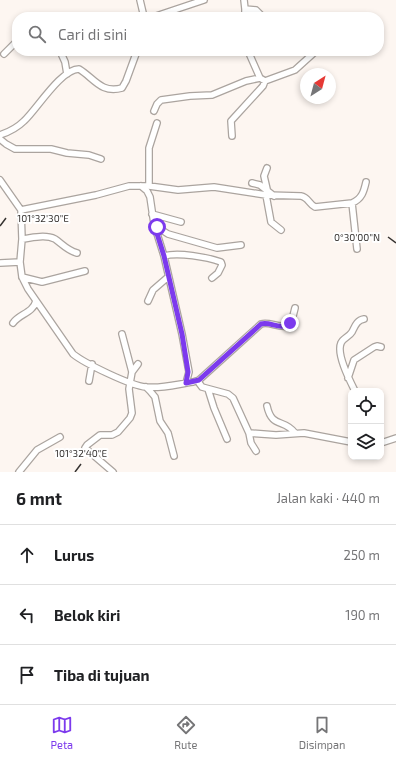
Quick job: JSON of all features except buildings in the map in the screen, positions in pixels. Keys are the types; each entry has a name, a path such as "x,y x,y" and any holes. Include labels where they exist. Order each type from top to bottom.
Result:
{"street":[{"path":"140,0 143,12"},
{"path":"168,12 204,0"},
{"path":"244,0 245,9 256,10 258,12"},
{"path":"4,54 12,46"},
{"path":"62,56 67,74"},
{"path":"0,135 11,131 24,122 49,91 71,71 79,69 100,86 114,90 122,88 135,56"},
{"path":"232,136 231,121 263,86 263,80 251,56"},
{"path":"154,110 161,100 212,95 237,84 263,80 295,70 310,56"},
{"path":"149,186 149,148 157,123"},
{"path":"0,138 6,144 15,149 52,148 67,153 89,155 101,159"},
{"path":"267,168 264,176 271,222 281,230"},
{"path":"0,180 21,210 22,238 20,262 22,277 36,301 73,354 129,383 146,387 186,383 199,380 261,324 266,323 287,326 292,320 295,308"},
{"path":"21,210 96,195 126,187 141,186 178,190 214,187 266,192 274,196 304,196 311,205 317,207 352,203 357,201 366,182"},
{"path":"252,184 260,185 266,192"},
{"path":"141,186 150,197 154,224 164,256 182,334 188,372 186,383"},
{"path":"352,203 357,249"},
{"path":"152,214 181,222"},
{"path":"154,224 168,234 215,248 241,245"},
{"path":"22,238 49,237 56,240 72,252 77,253"},
{"path":"164,256 171,254 186,254 221,262 222,265 220,270 212,278"},
{"path":"0,263 20,262"},
{"path":"22,277 42,282 85,271"},
{"path":"148,301 153,290 168,277"},
{"path":"13,323 14,320 33,308 36,301"},
{"path":"353,388 348,378 341,356 341,342 350,335 359,321 364,319"},
{"path":"122,334 132,372"},
{"path":"348,378 354,360 374,347 381,347"},
{"path":"89,381 92,364"},
{"path":"113,472 87,452 85,447 100,435 115,434 130,418 132,410 129,383 132,372 138,364"},
{"path":"199,380 200,385 208,389 228,394 236,401 249,433 251,443 256,451"},
{"path":"146,387 155,397 160,420 168,433 174,456"},
{"path":"208,389 227,439"},
{"path":"267,406 272,419 276,422 287,425 295,433"},
{"path":"249,433 276,435 295,433 311,434 348,441"},
{"path":"19,472 36,450 60,437"},
{"path":"384,442 396,438"}],"route":[{"path":"157,227 154,224 164,256 182,334 189,375 186,383 199,380 261,324 266,323 274,326 287,326 290,323"}]}
